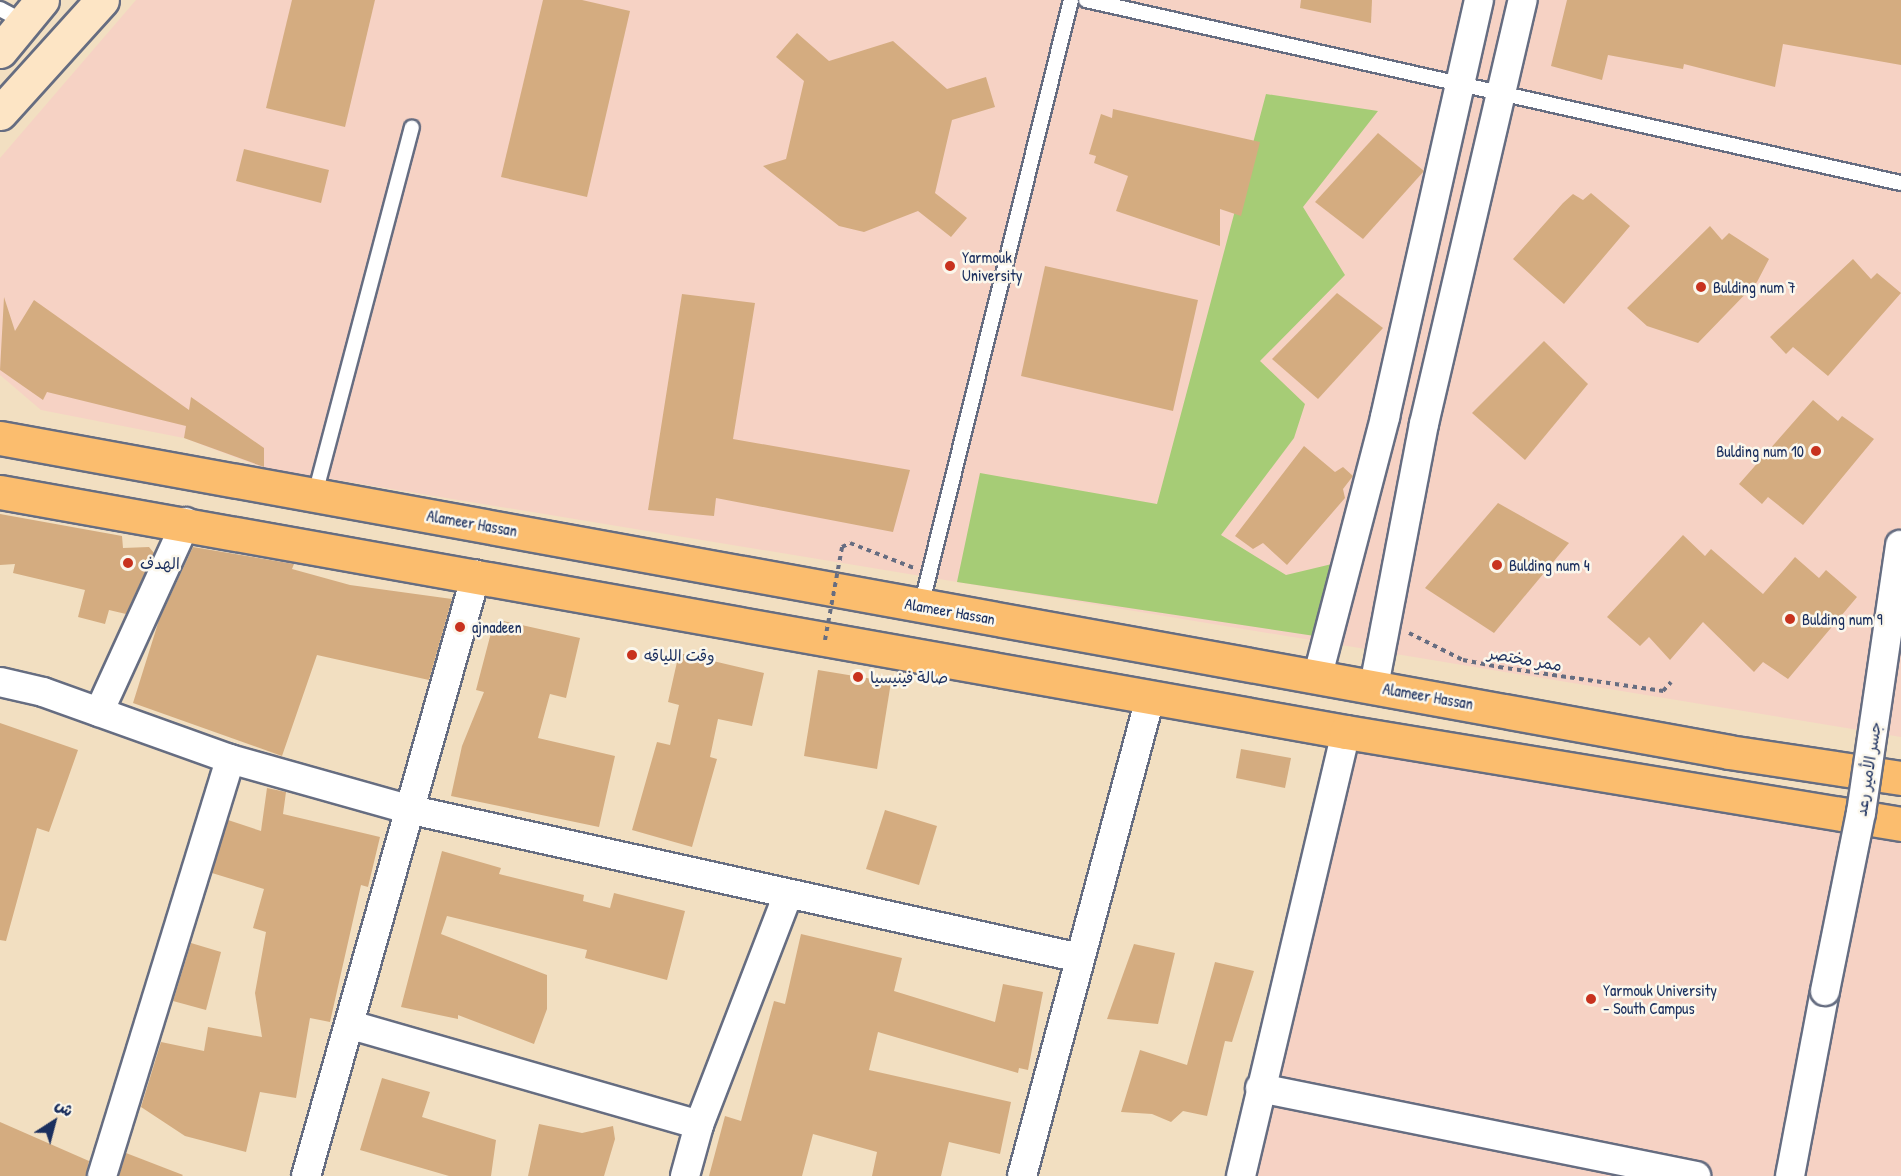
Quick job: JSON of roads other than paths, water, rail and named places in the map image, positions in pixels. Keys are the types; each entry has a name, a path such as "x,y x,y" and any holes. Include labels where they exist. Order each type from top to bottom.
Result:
{"main road":[{"path":"0,113 102,0"},
{"path":"0,51 22,10"},
{"name":"Alameer Hassan","path":"0,438 921,606 1901,777"},
{"path":"0,492 186,522 1150,698 1901,825"}],"street":[{"path":"1318,675 1385,417 1479,0"},
{"path":"1374,686 1425,424 1522,0"},
{"path":"1385,417 1425,424"},
{"path":"99,712 186,522"},
{"name":"جسر الأمير رعد","path":"1790,1176 1869,769 1900,542"},
{"path":"306,1176 412,810 476,575"},
{"path":"0,682 99,712 230,759 412,810 787,897 1080,958"},
{"path":"1022,1176 1150,698"},
{"path":"1241,1176 1346,732"},
{"path":"102,1176 230,759"},
{"path":"684,1176 699,1125 787,897"},
{"path":"351,1025 699,1125"},
{"path":"1260,1088 1696,1176"}],"lane":[{"path":"921,606 1071,0"},
{"path":"1086,0 1458,87 1901,183"},
{"path":"315,494 412,128"}],"place":[{"name":"Yarmouk University","path":"950,266"},
{"name":"Bulding num 7","path":"1701,287"},
{"name":"Bulding num 10","path":"1816,451"},
{"name":"الهدف","path":"128,563"},
{"name":"Bulding num 4","path":"1497,565"},
{"name":"Bulding num 9","path":"1790,619"},
{"name":"ajnadeen","path":"460,627"},
{"name":"وقت اللياقه","path":"632,655"},
{"name":"صالة فينيسيا","path":"858,677"},
{"name":"Yarmouk University - South Campus","path":"1591,999"}]}
